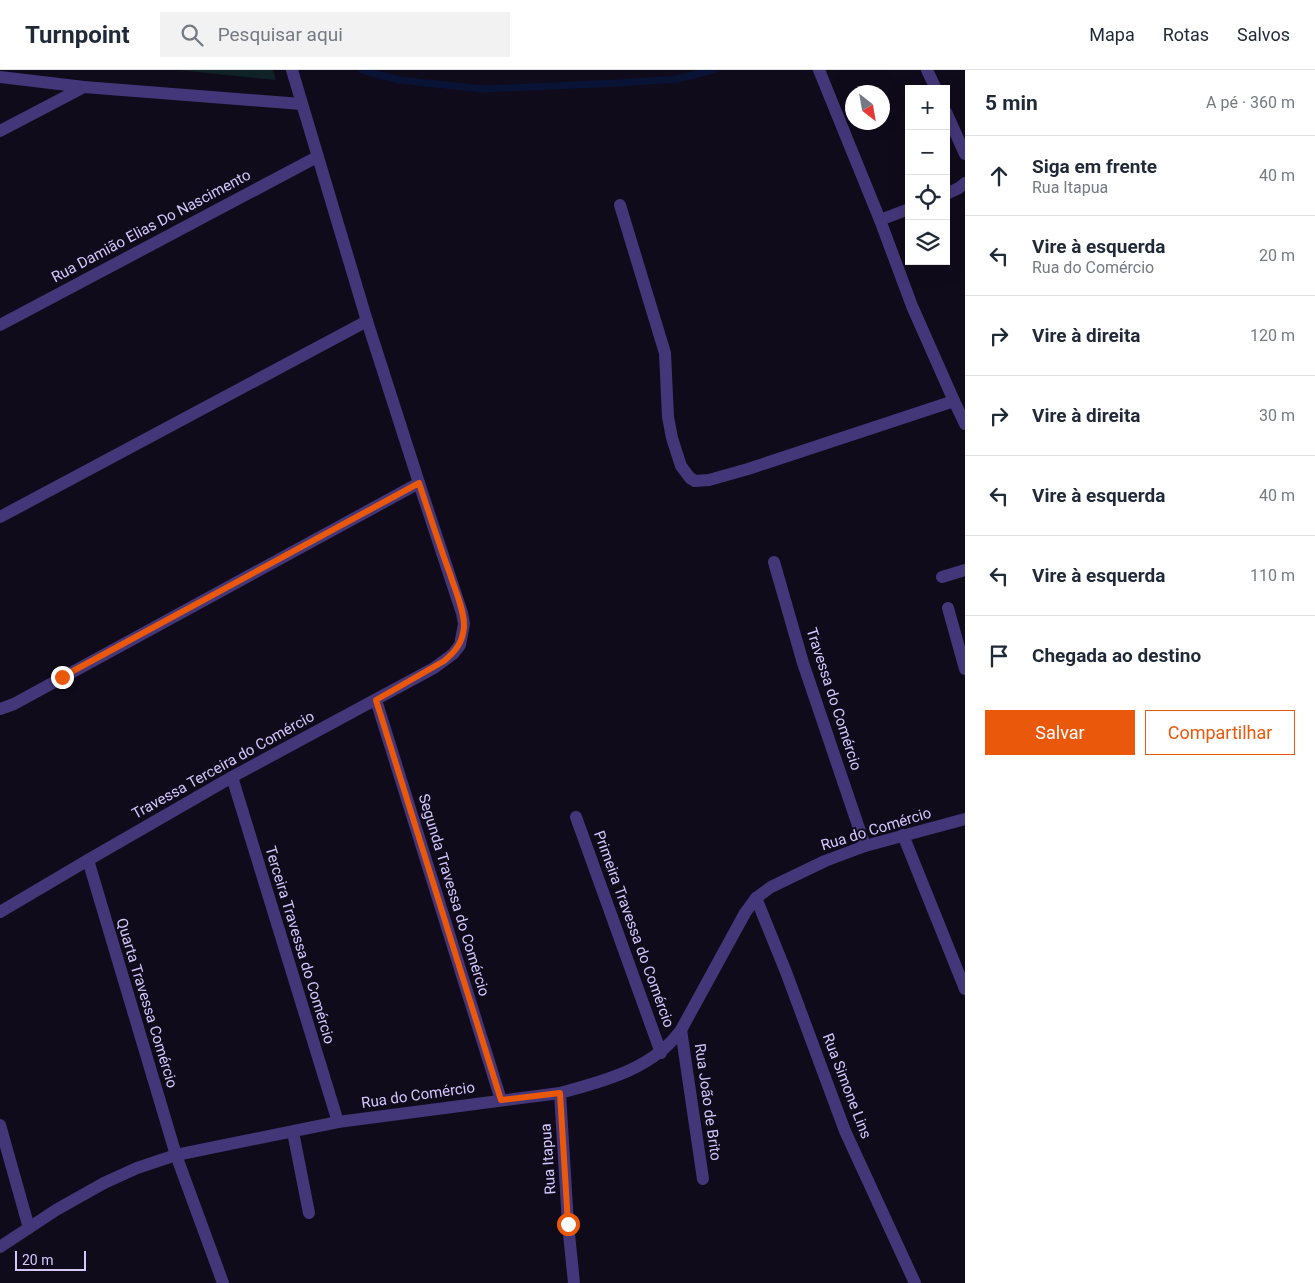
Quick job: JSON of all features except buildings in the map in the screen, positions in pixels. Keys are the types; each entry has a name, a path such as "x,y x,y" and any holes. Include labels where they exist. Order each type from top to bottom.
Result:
{"street":[{"path":"3,708 14,704 419,483 317,157 292,70"},
{"path":"819,70 880,220 912,306 965,424"},
{"path":"927,70 934,85"},
{"path":"0,77 84,87 302,104"},
{"path":"0,131 84,87"},
{"path":"950,121 965,154"},
{"name":"Rua Damião Elias Do Nascimento","path":"0,325 317,157"},
{"path":"950,192 965,183"},
{"path":"620,205 665,353 668,418 672,438 681,466 690,478 695,481 710,480 748,469 954,401"},
{"path":"880,220 905,211"},
{"path":"0,517 368,321"},
{"name":"Travessa Terceira do Comércio","path":"0,912 232,777 434,668 453,654 460,645 464,624 462,613 419,483"},
{"name":"Travessa do Comércio","path":"774,562 804,662 865,846"},
{"path":"942,577 965,570"},
{"path":"948,608 965,669"},
{"name":"Segunda Travessa do Comércio","path":"376,700 501,1100"},
{"name":"Terceira Travessa do Comércio","path":"232,777 338,1122"},
{"name":"Primeira Travessa do Comércio","path":"576,817 661,1053"},
{"name":"Rua do Comércio","path":"0,1247 56,1210 104,1183 137,1168 176,1155 338,1122 560,1093 619,1075 661,1053 673,1041 681,1030 744,913 756,898 787,878 825,860 865,846 965,819"},
{"path":"903,835 965,989"},
{"name":"Quarta Travessa Comércio","path":"88,860 176,1155 223,1283"},
{"name":"Rua Simone Lins","path":"756,898 786,972 845,1130 915,1283"},
{"name":"Rua João de Brito","path":"681,1030 703,1179"},
{"name":"Rua Itapua","path":"560,1093 568,1224 574,1283"},
{"path":"0,1125 29,1228"},
{"path":"293,1132 310,1213"}],"green space":[{"path":"178,70 273,70 276,80"}],"waterway":[{"path":"362,70 399,80 483,89 677,79 713,70"}],"route":[{"path":"62,677 419,483 462,613 463,632 460,645 453,654 434,668 376,700 501,1100 560,1093 568,1224"}]}
